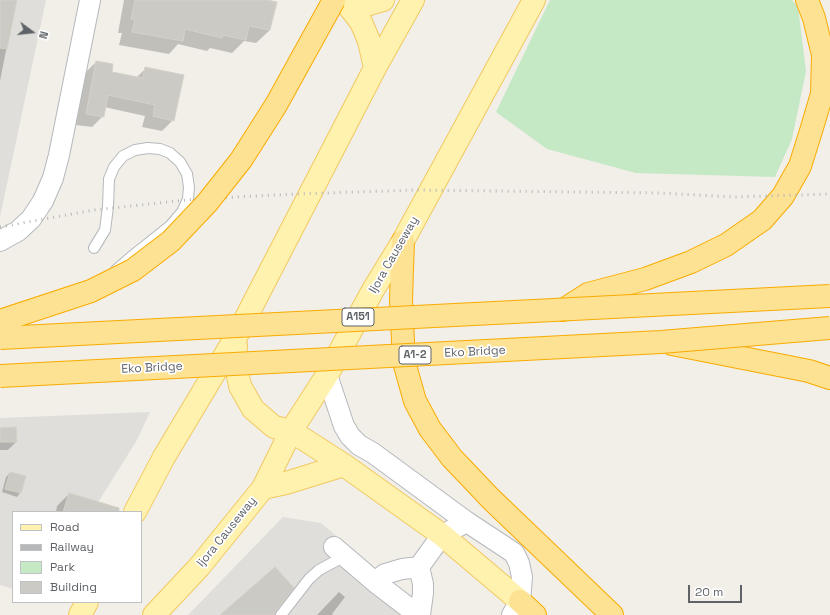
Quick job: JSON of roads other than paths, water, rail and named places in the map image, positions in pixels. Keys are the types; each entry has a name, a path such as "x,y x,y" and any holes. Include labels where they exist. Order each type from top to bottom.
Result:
{"highway":[{"path":"0,320 91,291 133,270 171,241 207,203 241,160 276,105 334,0"},
{"path":"562,310 588,294 645,279 691,262 726,245 762,220 783,196 800,166 822,94 823,55 814,18 807,0"},
{"path":"403,241 400,299 404,362 415,401 430,430 452,458 491,499 612,615"},
{"path":"0,338 830,296"},
{"name":"Eko Bridge","path":"0,376 661,342 830,328"},
{"path":"661,342 809,371 830,378"}],"main road":[{"path":"375,68 369,41 361,22 350,8 383,0"},
{"path":"136,511 164,457 237,335 375,68 413,0"},
{"name":"Ijora Causeway","path":"154,615 199,567 263,488 291,431 327,375 372,290 403,241 534,0"},
{"path":"237,335 235,361 240,386 253,409 274,427 291,431 344,465 442,535 522,610"},
{"path":"263,488 286,483 344,465"},
{"path":"80,615 86,603"}],"street":[{"path":"0,241 18,231 31,219 43,201 53,178 60,155 90,0"},
{"path":"327,375 344,426 350,436 359,445 373,453 467,522 514,553 519,563 522,577 522,610"},
{"path":"375,582 385,574 402,569 419,567 442,535 467,522"},
{"path":"339,552 375,582 419,615 423,584 419,567"}],"lane":[{"path":"91,291 170,226 182,212 188,199 189,187 187,174 180,162 170,153 160,149 148,148 135,150 123,156 114,167 109,179 105,230 94,248"},
{"path":"281,615 309,579 339,552"}],"railway":[{"path":"0,227 94,210 196,199 296,194 416,190 660,193 733,197 830,194"}]}
